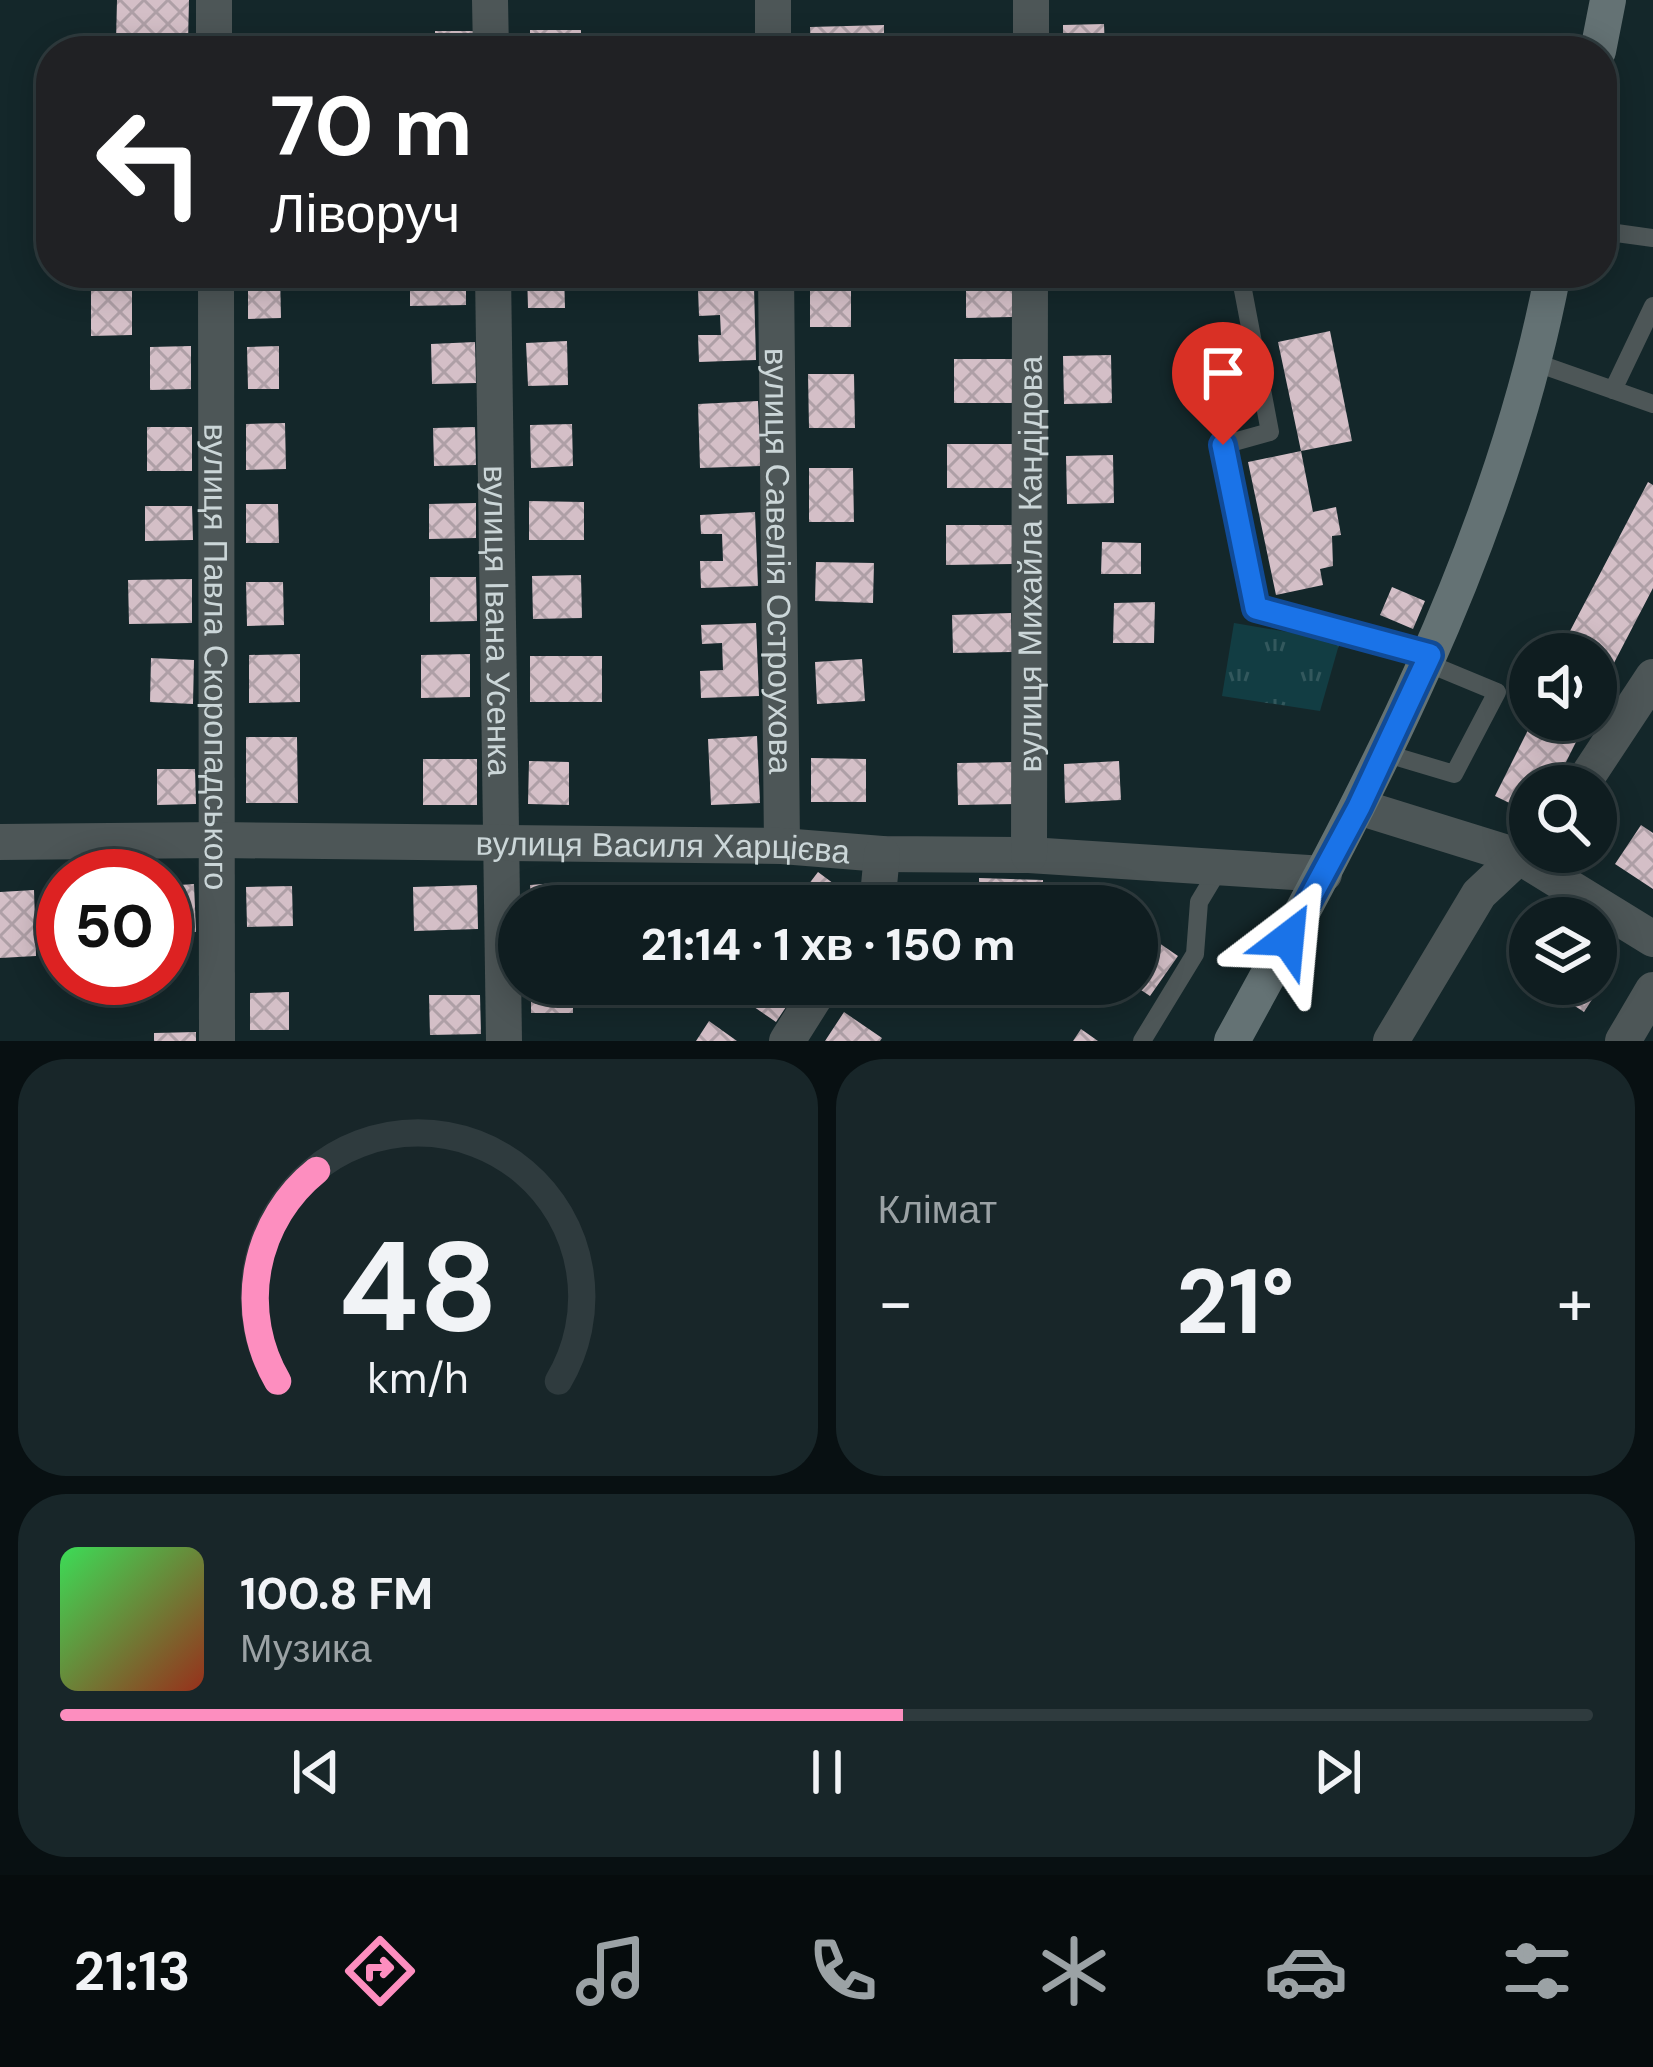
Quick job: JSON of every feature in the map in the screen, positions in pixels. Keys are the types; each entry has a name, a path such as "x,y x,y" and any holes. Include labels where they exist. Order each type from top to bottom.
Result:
{"main road":[{"path":"1601,36 1608,0"},
{"path":"1232,1041 1359,807 1429,658 1494,497 1549,288"}],"street":[{"path":"214,0 214,36"},
{"path":"490,0 491,36"},
{"path":"773,0 773,36"},
{"path":"1031,0 1031,36"},
{"name":"вулиця Павла Скоропадського","path":"216,288 217,1041"},
{"name":"вулиця Івана Усенка","path":"493,288 504,1041"},
{"name":"вулиця Савелія Остроухова","path":"776,288 782,847"},
{"name":"вулиця Михайла Кандідова","path":"1029,855 1030,288"},
{"path":"1595,765 1653,677"},
{"path":"1359,807 1509,847"},
{"name":"вулиця Василя Харцієва","path":"0,842 782,847 882,854 1029,855 1324,874"},
{"path":"879,885 882,854"},
{"path":"1391,1041 1479,894 1509,866"},
{"path":"1557,873 1653,939"},
{"path":"1623,1041 1653,990"},
{"path":"787,1041 810,1005"}],"lane":[{"path":"1617,233 1653,238"},
{"path":"1244,290 1270,432 1223,445 1256,608 1429,658 1497,692 1454,774 1384,753"},
{"path":"1613,390 1653,306"},
{"path":"1531,361 1653,404"},
{"path":"1142,1041 1195,954 1199,902 1220,867"}],"green space":[{"path":"1234,623 1340,641 1320,711 1222,696"}],"building":[{"path":"117,0 189,0 188,36 116,36"},
{"path":"1104,24 1104,36 1063,36 1063,25"},
{"path":"884,25 884,36 810,36 810,27"},
{"path":"530,30 581,30 581,36 530,36"},
{"path":"435,31 475,31 475,36 435,36"},
{"path":"91,288 132,288 132,335 91,336"},
{"path":"248,288 280,288 281,318 248,319"},
{"path":"410,288 466,288 466,305 410,306"},
{"path":"527,288 564,288 565,308 528,308"},
{"path":"754,288 756,360 699,362 698,335 721,335 720,315 699,316 698,289"},
{"path":"810,288 851,288 851,327 810,327"},
{"path":"966,288 1012,288 1012,317 966,318"},
{"path":"1330,331 1352,441 1301,451 1278,342"},
{"path":"567,341 568,385 528,386 526,343"},
{"path":"475,342 476,383 432,384 431,344"},
{"path":"191,346 191,389 150,390 150,347"},
{"path":"279,346 279,389 248,389 247,347"},
{"path":"1111,355 1112,403 1064,404 1063,356"},
{"path":"954,359 1012,359 1012,403 954,403"},
{"path":"808,374 854,374 855,428 809,428"},
{"path":"758,401 761,466 700,468 698,404"},
{"path":"285,423 286,469 246,470 246,424"},
{"path":"572,424 573,466 531,468 530,425"},
{"path":"147,427 192,427 192,471 147,471"},
{"path":"475,427 476,465 434,466 433,428"},
{"path":"947,444 1012,444 1012,488 947,488"},
{"path":"1301,451 1313,512 1336,507 1341,535 1332,536 1333,566 1320,569 1323,585 1276,595 1248,462"},
{"path":"1113,455 1114,503 1067,504 1066,456"},
{"path":"809,468 853,468 854,522 809,522"},
{"path":"1648,482 1653,485 1653,588 1617,657 1617,633 1569,633"},
{"path":"529,501 584,502 584,540 529,540"},
{"path":"476,503 476,538 429,539 429,504"},
{"path":"246,504 278,504 279,543 246,543"},
{"path":"145,506 192,506 193,540 145,541"},
{"path":"755,512 758,586 701,588 700,561 723,561 722,534 701,534 700,515"},
{"path":"946,525 1012,525 1012,564 946,565"},
{"path":"1102,542 1141,543 1141,574 1101,574"},
{"path":"816,562 874,563 873,603 815,601"},
{"path":"581,575 582,618 533,619 532,576"},
{"path":"430,577 476,577 477,621 430,622"},
{"path":"192,579 192,623 129,624 128,580"},
{"path":"246,582 283,582 284,625 247,626"},
{"path":"1392,587 1425,601 1413,629 1380,615"},
{"path":"1155,602 1154,643 1113,643 1114,603"},
{"path":"1011,613 1012,652 953,653 952,615"},
{"path":"756,623 759,696 701,698 700,671 723,670 722,643 702,644 701,625"},
{"path":"300,654 300,702 249,703 249,655"},
{"path":"470,654 470,697 421,698 421,655"},
{"path":"530,656 602,656 602,702 530,702"},
{"path":"151,658 194,660 193,704 150,702"},
{"path":"862,659 865,701 817,704 815,662"},
{"path":"757,736 760,803 711,805 708,739"},
{"path":"246,737 297,737 298,803 246,803"},
{"path":"1522,741 1576,741 1564,765 1510,765"},
{"path":"811,758 866,759 866,802 811,802"},
{"path":"423,759 477,759 477,805 423,805"},
{"path":"529,761 569,762 569,805 528,804"},
{"path":"1119,761 1121,800 1065,803 1064,764"},
{"path":"1016,762 1017,804 958,805 957,763"},
{"path":"1509,768 1509,803 1495,796"},
{"path":"157,769 195,769 196,804 157,805"},
{"path":"1641,825 1653,833 1653,889 1617,865"},
{"path":"818,872 836,885 808,885"},
{"path":"979,878 1043,880 1043,885 979,885"},
{"path":"194,884 196,932 192,932"},
{"path":"477,885 478,929 414,931 413,887"},
{"path":"292,886 293,926 247,927 246,887"},
{"path":"34,890 36,956 0,958 0,892"},
{"path":"1158,942 1178,956 1158,985"},
{"path":"289,992 289,1030 250,1030 250,993"},
{"path":"429,995 480,995 481,1034 430,1035"},
{"path":"531,1005 573,1005 573,1013 531,1013"},
{"path":"751,1005 787,1005 776,1022"},
{"path":"844,1012 882,1038 880,1041 825,1041"},
{"path":"709,1021 737,1041 696,1041"},
{"path":"1081,1029 1098,1041 1073,1041"},
{"path":"196,1032 196,1041 154,1041 154,1033"}],"route":[{"path":"1223,445 1256,608 1430,655 1359,807 1288,939"}]}
